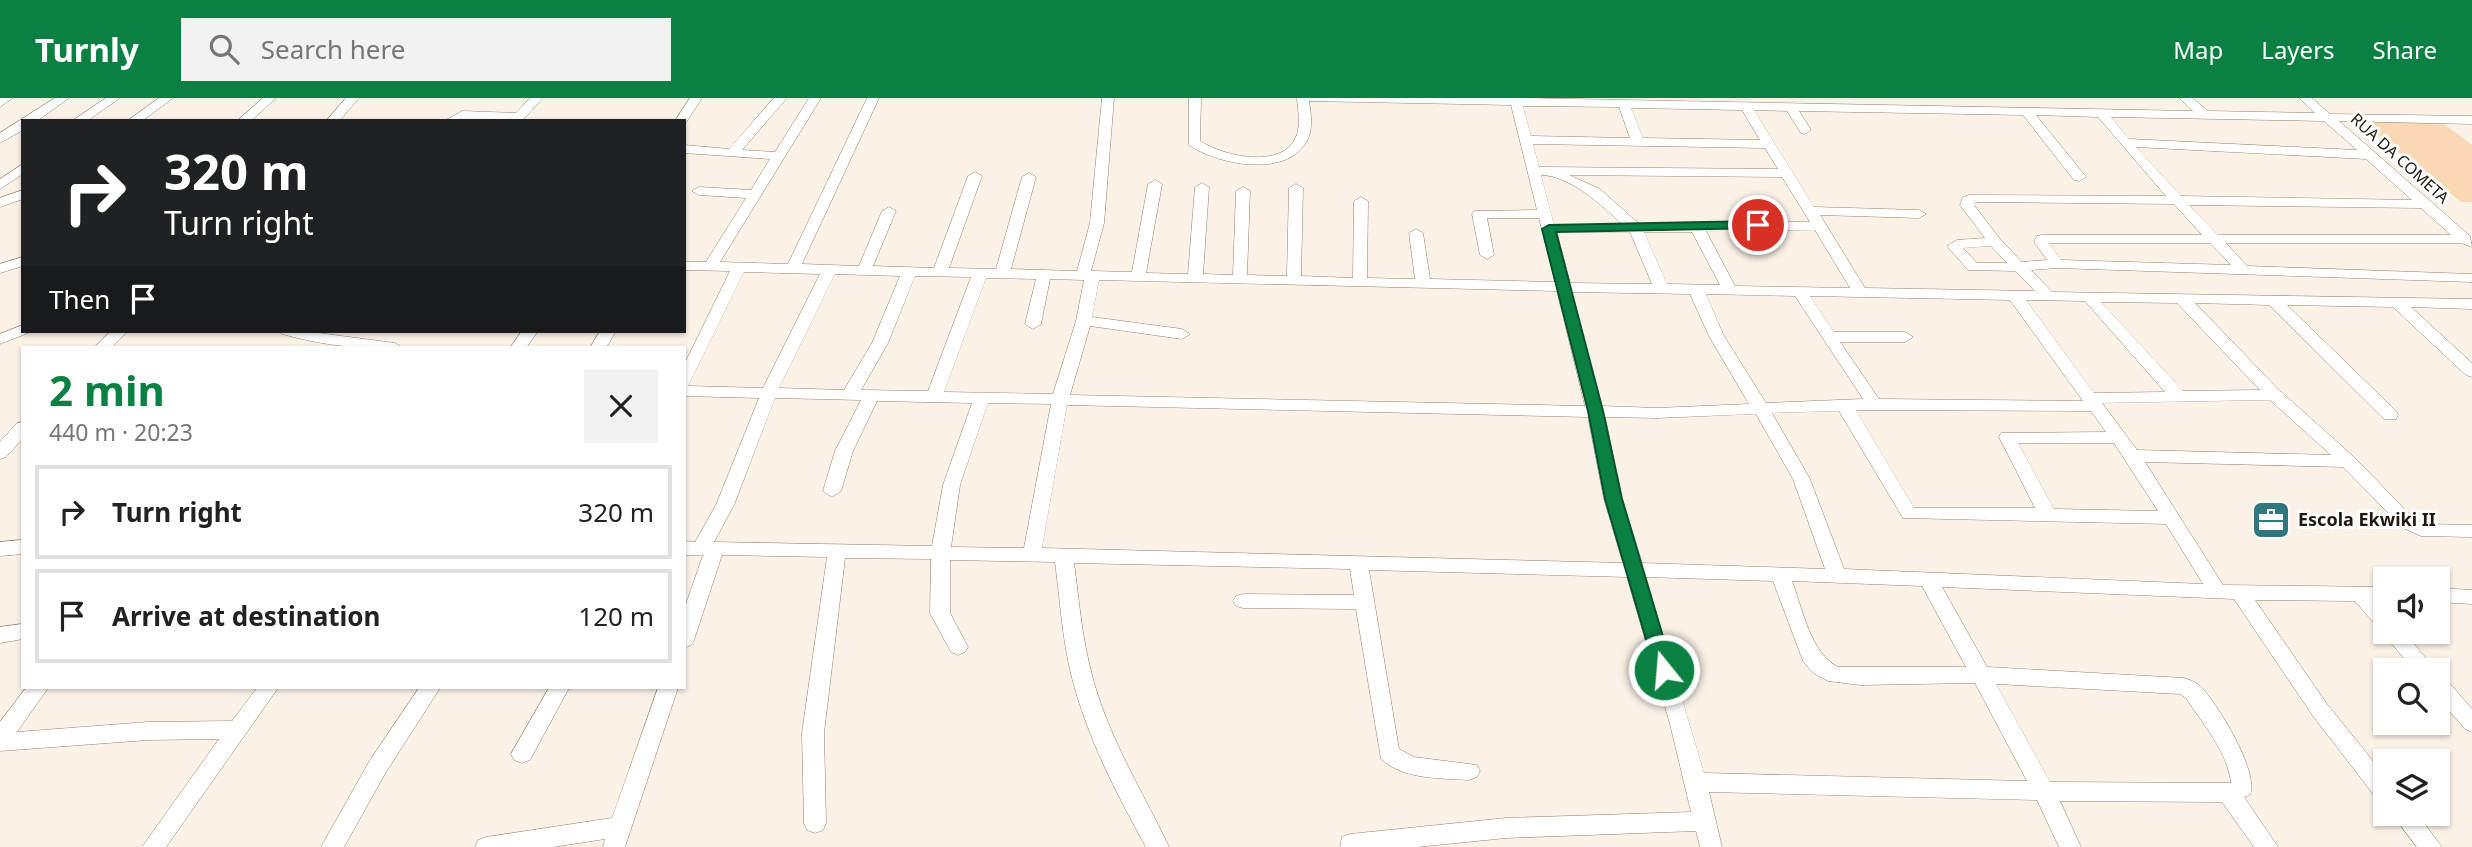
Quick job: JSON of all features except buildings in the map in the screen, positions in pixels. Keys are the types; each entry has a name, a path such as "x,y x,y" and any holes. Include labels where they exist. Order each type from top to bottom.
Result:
{"street":[{"path":"0,103 7,98"},
{"path":"31,119 63,98"},
{"path":"81,119 114,98"},
{"path":"136,119 167,98"},
{"path":"245,119 270,98"},
{"path":"334,119 353,98"},
{"path":"454,119 462,115 517,119 537,98"},
{"path":"682,119 696,98"},
{"path":"733,152 781,98"},
{"path":"711,265 815,98"},
{"path":"793,269 873,98"},
{"path":"1032,554 1060,399 1084,321 1087,276 1097,223 1108,98"},
{"path":"1195,98 1194,142 1210,154 1251,161 1273,158 1291,150 1300,142 1305,121 1303,98"},
{"path":"1311,98 1784,104 2102,114 2472,120"},
{"path":"1980,98 1990,111"},
{"path":"2061,98 2075,112"},
{"path":"2185,98 2205,115"},
{"name":"RUA DA COMETA","path":"2305,98 2469,242"},
{"path":"1516,100 1528,140 1544,172 1547,221 1595,411 1614,499 1681,724 1711,847"},
{"path":"1624,104 1632,154"},
{"path":"1738,104 1769,144 1860,292"},
{"path":"1784,104 1805,130"},
{"path":"2026,111 2079,177"},
{"path":"2102,114 2125,143 2242,269"},
{"path":"0,122 21,123"},
{"path":"0,139 21,124"},
{"path":"1528,140 1786,173"},
{"path":"2125,143 2371,155"},
{"path":"1544,172 1602,171 1632,154 1769,144"},
{"path":"686,149 777,156"},
{"path":"0,187 21,170"},
{"path":"1595,192 1602,171"},
{"path":"1544,172 1595,192 1635,228 1662,289"},
{"path":"940,272 975,176"},
{"path":"1002,274 1029,177"},
{"path":"1138,277 1155,184"},
{"path":"0,187 21,192"},
{"path":"1195,278 1202,187"},
{"path":"1294,281 1296,188"},
{"path":"699,191 753,194"},
{"path":"1240,279 1243,191"},
{"path":"0,203 21,193"},
{"path":"2049,297 1995,242 1967,205 1968,200 2426,204"},
{"path":"1360,281 1361,201"},
{"path":"1748,204 1758,225"},
{"path":"864,270 889,211"},
{"path":"1811,211 1919,214"},
{"path":"1487,255 1479,214 1635,228 1821,226"},
{"path":"1697,228 1730,290"},
{"path":"1416,233 1423,282"},
{"path":"2057,264 2041,242 2042,239 2469,242"},
{"path":"1995,242 1954,246 1976,268 2057,264 2472,278"},
{"path":"0,269 21,262"},
{"path":"686,266 1564,287 2472,304"},
{"path":"686,378 739,267"},
{"path":"686,630 700,548 736,482 769,392 830,269"},
{"path":"850,394 880,343 909,272"},
{"path":"933,396 980,273"},
{"path":"1033,324 1044,275"},
{"path":"1696,289 1717,338 1796,469 1837,576"},
{"path":"1799,291 1874,404"},
{"path":"2015,296 2132,456 2218,592"},
{"path":"2090,298 2180,398"},
{"path":"2182,299 2274,395 2348,461 2414,528 2472,531"},
{"path":"2275,302 2390,415"},
{"path":"2396,302 2472,372"},
{"path":"1084,321 1182,334"},
{"path":"0,339 21,331"},
{"path":"104,346 118,333"},
{"path":"295,346 316,335 382,346"},
{"path":"1829,337 1905,337"},
{"path":"686,391 1595,411 1763,411 1874,404 2094,402 2274,395"},
{"path":"832,491 844,451 872,395"},
{"path":"958,647 941,617 937,598 939,552 947,495 959,453 982,398"},
{"path":"1845,406 1909,514 2048,514 2170,518"},
{"path":"1,451 21,429"},
{"path":"2048,514 2007,437 2119,438"},
{"path":"1,451 21,448"},
{"path":"2132,456 2348,461"},
{"path":"0,549 21,547"},
{"path":"700,548 1357,561 1928,579 2240,593 2373,594"},
{"path":"815,823 813,733 837,550"},
{"path":"1063,554 1075,646 1083,678 1107,746 1157,847"},
{"path":"1357,561 1390,753 1393,758 1405,764 1469,771"},
{"path":"1695,782 2044,791 2228,793 2242,788 2244,779 2193,692 2184,686 1980,675 1835,675 1821,667 1810,656 1780,575"},
{"path":"1928,579 2044,791 2070,847"},
{"path":"2240,593 2320,710 2373,777"},
{"path":"2360,594 2373,610"},
{"path":"2450,596 2472,597"},
{"path":"1243,600 1364,602"},
{"path":"0,635 21,631"},
{"path":"2403,644 2415,658"},
{"path":"0,740 37,689"},
{"path":"153,847 267,689"},
{"path":"332,847 378,766 429,689"},
{"path":"522,754 558,689"},
{"path":"486,847 617,837 668,689"},
{"path":"2450,698 2472,723"},
{"path":"0,740 237,730"},
{"path":"2228,793 2267,847"},
{"path":"1350,844 1516,828 1704,821"},
{"path":"2413,826 2431,847"}],"shaded area":[{"path":"2360,121 2440,121 2472,145 2472,202 2461,202"}],"place":[{"name":"Escola Ekwiki II","path":"2271,520"}],"route":[{"path":"1664,670 1614,499 1595,411 1549,229 1758,225"}]}
